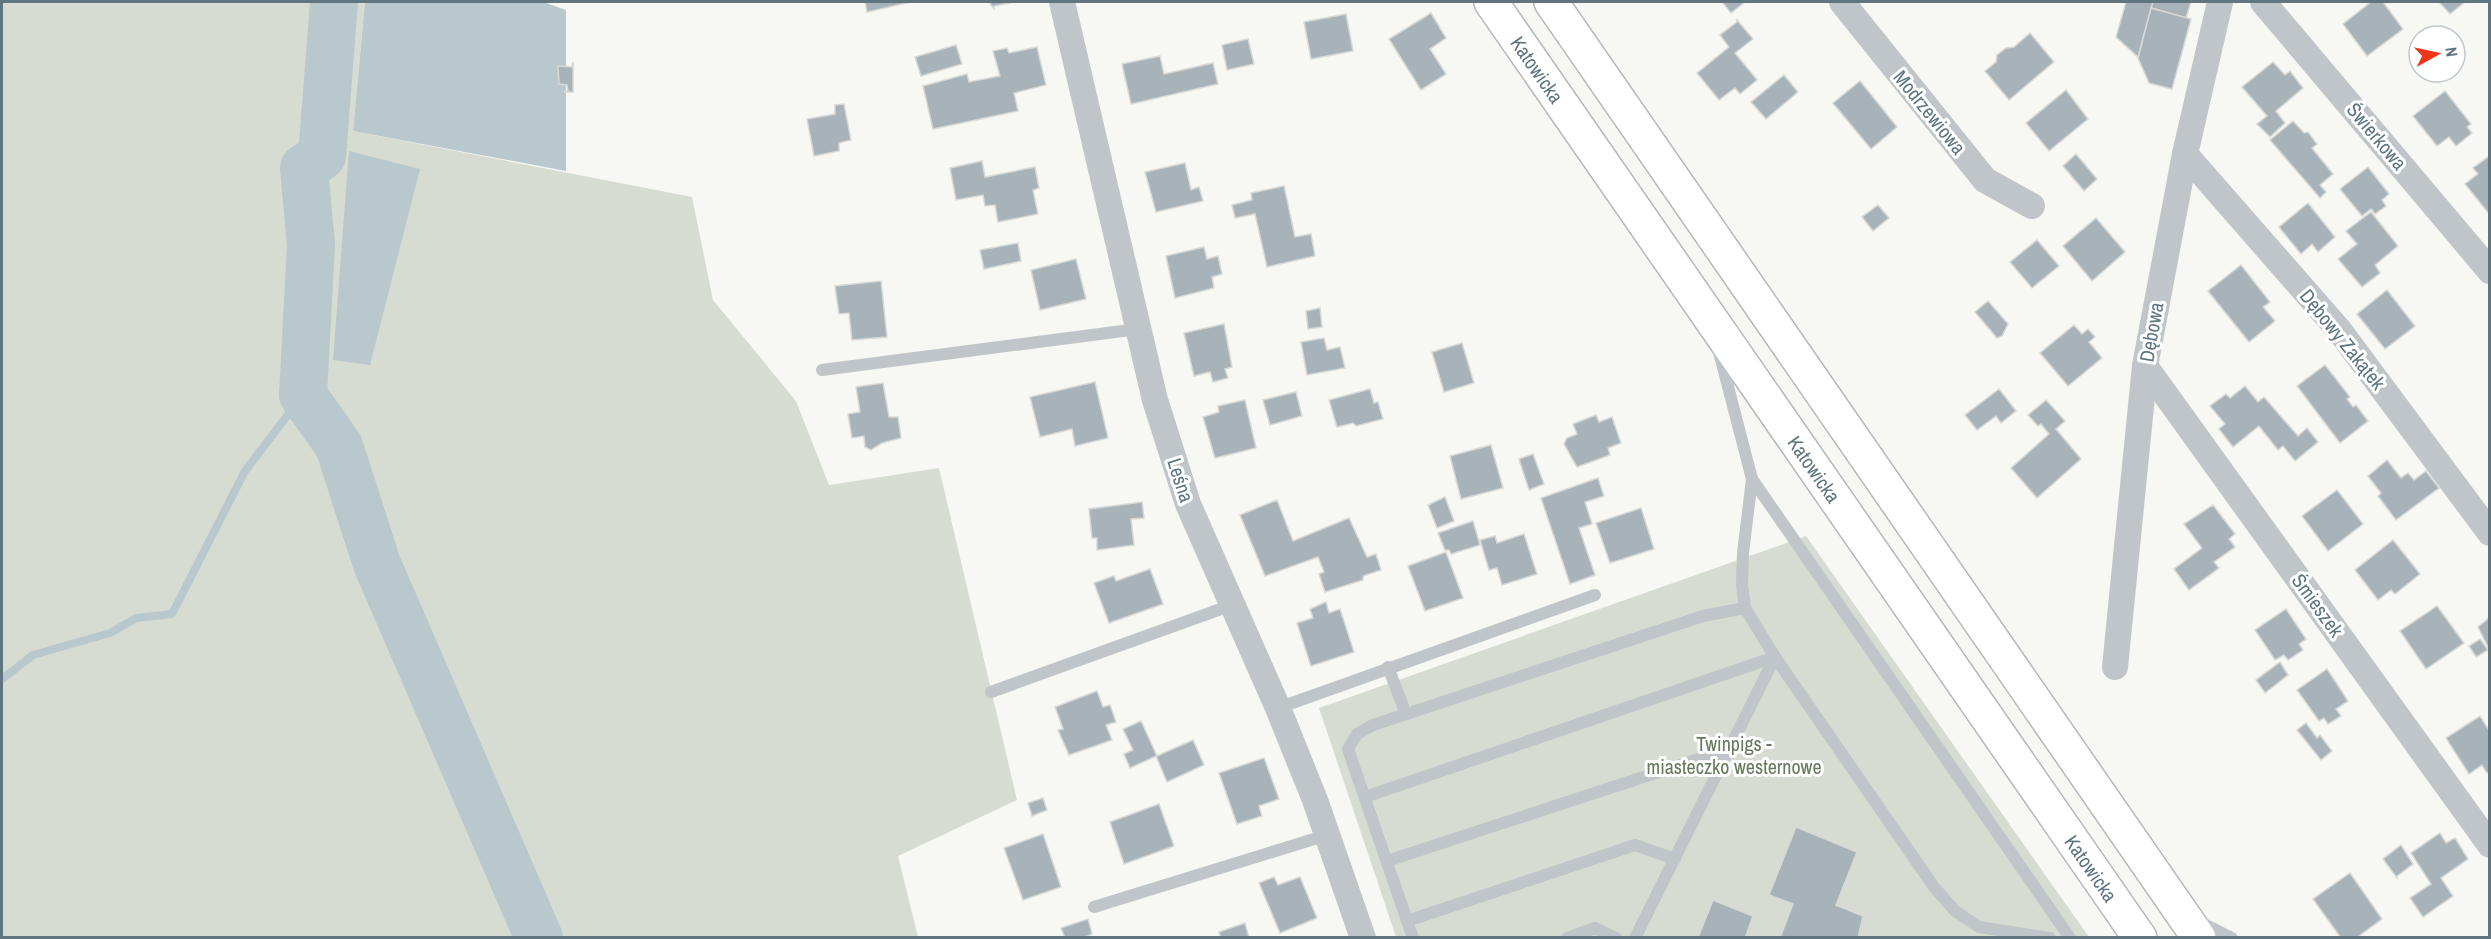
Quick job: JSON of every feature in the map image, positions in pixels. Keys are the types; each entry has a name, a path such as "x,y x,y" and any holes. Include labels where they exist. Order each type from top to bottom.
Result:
{"main road":[{"name":"Katowicka","path":"1491,2 2140,938"},
{"path":"1551,2 2190,925"}],"street":[{"name":"Leśna","path":"1062,2 1155,400 1188,504 1278,708 1328,835 1363,938"},
{"name":"Modrzewiowa","path":"1842,2 1985,180 2032,206"},
{"name":"Dębowa","path":"2115,667 2145,366 2185,154 2220,2"},
{"name":"Świerkowa","path":"2263,2 2490,271"},
{"name":"Dębowy Zakątek","path":"2185,154 2339,330 2490,533"},
{"name":"Śmieszek","path":"2145,366 2481,813 2490,845"}],"lane":[{"path":"1707,314 1729,384 1752,479 1743,553 1742,585 1745,608 1775,657 1934,887 1955,911 1979,927 2050,938"},
{"path":"822,370 1138,329"},
{"path":"1752,479 2070,938"},
{"path":"1278,708 1595,595"},
{"path":"992,692 1232,605"},
{"path":"1413,938 1348,749 1357,734 1406,714 1703,616 1745,608"},
{"path":"1635,938 1775,657"},
{"path":"1365,797 1775,657"},
{"path":"1388,667 1406,714"},
{"path":"1387,861 1729,749"},
{"path":"1094,907 1328,835"},
{"path":"1407,921 1635,845 1674,859"},
{"path":"2190,925 2232,938"},
{"path":"1567,938 1595,928 1616,938"}],"green space":[{"path":"2,2 365,2 353,131 692,197 713,300 796,401 829,485 939,468 1017,800 898,856 918,937 2,938"},
{"name":"Twinpigs - miasteczko westernowe","path":"1806,536 2089,937 1396,937 1319,708"}],"shaded area":[{"path":"365,2 543,2 566,10 566,171 353,131"},
{"path":"349,151 420,169 370,365 333,360"}],"building":[{"path":"865,2 911,2 867,12"},
{"path":"989,2 1014,2 994,6 994,9"},
{"path":"1722,2 1745,2 1731,13"},
{"path":"2126,2 2153,2 2138,57 2116,37"},
{"path":"2153,2 2191,2 2186,18 2151,8"},
{"path":"2371,2 2383,2 2403,29 2367,56 2343,24"},
{"path":"2439,2 2465,2 2450,14"},
{"path":"2151,8 2191,19 2172,89 2149,83 2138,58"},
{"path":"1431,13 1446,38 1430,49 1446,74 1421,90 1389,39"},
{"path":"1346,14 1353,51 1311,59 1304,22"},
{"path":"1737,20 1753,39 1735,53 1757,80 1740,94 1735,88 1719,100 1697,73 1729,47 1720,35"},
{"path":"2030,33 2054,62 2009,100 1985,71 1996,62 1997,55 2006,48 2014,47"},
{"path":"1248,39 1254,64 1227,70 1222,45"},
{"path":"956,45 962,64 921,76 915,57"},
{"path":"1037,47 1046,85 1014,93 1018,111 933,129 923,86 967,74 969,82 1000,76 993,51 1007,48 1009,53"},
{"path":"1160,56 1164,74 1213,63 1218,84 1131,104 1122,64"},
{"path":"573,62 573,92 564,92 568,91 567,85 559,84 558,66 572,67"},
{"path":"2273,62 2285,75 2290,71 2303,88 2276,111 2285,123 2270,137 2257,124 2267,116 2242,87"},
{"path":"1784,75 1798,92 1766,119 1751,102"},
{"path":"1860,81 1897,127 1871,149 1833,103"},
{"path":"2066,90 2088,119 2049,151 2026,123"},
{"path":"2445,91 2471,124 2467,127 2472,133 2456,146 2449,137 2437,146 2413,116"},
{"path":"844,104 851,140 839,143 839,151 814,156 807,119 835,114 835,105"},
{"path":"2293,121 2304,133 2308,132 2317,144 2312,148 2333,174 2320,185 2326,192 2320,198 2270,140"},
{"path":"2076,154 2097,179 2084,191 2063,166"},
{"path":"2488,157 2490,158 2490,215 2465,184 2478,174 2473,168"},
{"path":"982,161 985,177 1035,167 1039,188 1033,190 1038,214 998,222 995,205 985,206 983,195 956,200 950,168"},
{"path":"1185,163 1191,190 1199,187 1203,201 1156,212 1145,172"},
{"path":"2368,167 2389,194 2382,200 2386,206 2375,214 2371,209 2362,216 2340,189"},
{"path":"1284,186 1295,237 1311,234 1315,256 1267,267 1255,214 1235,218 1232,205 1252,200 1251,193"},
{"path":"2308,203 2335,237 2318,252 2312,244 2301,254 2279,227"},
{"path":"1878,205 1889,218 1873,231 1862,217"},
{"path":"2371,212 2398,246 2375,265 2380,273 2362,287 2338,259 2357,244 2346,231"},
{"path":"2096,218 2125,252 2092,281 2063,246"},
{"path":"2037,240 2059,266 2032,288 2010,262"},
{"path":"1018,243 1021,261 984,269 980,250"},
{"path":"1204,247 1207,259 1218,256 1222,274 1212,277 1214,288 1175,298 1166,256"},
{"path":"1076,259 1086,299 1040,310 1031,270"},
{"path":"2241,265 2270,302 2263,307 2275,321 2249,342 2208,291"},
{"path":"881,281 887,337 852,340 849,313 839,314 835,286"},
{"path":"2387,290 2415,326 2385,349 2357,314"},
{"path":"1988,301 2008,324 2002,336 1997,338 1975,312"},
{"path":"1320,308 1322,327 1308,329 1306,311"},
{"path":"1224,324 1232,367 1225,369 1228,378 1213,382 1210,372 1194,376 1184,333"},
{"path":"2074,325 2082,334 2088,329 2095,337 2089,342 2102,358 2068,386 2040,353"},
{"path":"1324,338 1327,350 1340,347 1345,368 1307,375 1301,342"},
{"path":"1462,343 1474,383 1444,392 1432,352"},
{"path":"2325,365 2350,397 2347,399 2353,407 2356,405 2368,421 2340,443 2297,386"},
{"path":"1095,382 1108,438 1075,446 1072,429 1040,437 1030,397"},
{"path":"883,383 889,417 898,417 901,438 882,443 871,450 865,447 864,436 852,438 848,414 860,412 856,387"},
{"path":"2245,386 2258,402 2264,397 2298,436 2307,428 2318,442 2295,461 2283,446 2278,450 2259,426 2233,447 2219,429 2225,424 2210,406 2226,394 2230,398"},
{"path":"1370,389 1374,403 1378,402 1383,419 1356,426 1353,423 1337,427 1329,400"},
{"path":"1999,389 2016,411 2001,423 1996,416 1977,430 1965,415"},
{"path":"1296,392 1302,416 1270,425 1263,400"},
{"path":"1245,400 1256,448 1215,458 1203,417 1219,412 1218,406"},
{"path":"2046,400 2065,421 2056,429 2081,459 2037,498 2011,468 2049,434 2041,424 2038,426 2028,415"},
{"path":"1596,415 1599,422 1612,417 1621,443 1608,448 1610,455 1577,467 1564,444 1567,438 1577,434 1573,424"},
{"path":"1491,445 1503,488 1461,499 1450,456"},
{"path":"1533,454 1544,484 1529,490 1519,459"},
{"path":"2387,460 2401,478 2408,473 2414,480 2426,471 2439,488 2396,520 2378,496 2381,493 2368,476"},
{"path":"1598,478 1604,496 1585,502 1592,524 1579,528 1595,575 1570,584 1541,498"},
{"path":"2337,490 2363,524 2328,551 2302,516"},
{"path":"1445,497 1454,521 1437,528 1428,505"},
{"path":"1277,500 1293,541 1349,518 1367,557 1376,554 1381,570 1363,576 1363,580 1325,592 1319,574 1324,572 1318,557 1265,576 1240,515"},
{"path":"1142,502 1144,518 1131,519 1134,545 1097,550 1097,538 1092,538 1089,509"},
{"path":"2213,505 2235,534 2229,539 2235,547 2214,562 2219,568 2189,590 2174,569 2202,548 2184,524"},
{"path":"1641,508 1654,549 1610,563 1596,523"},
{"path":"1473,521 1480,545 1451,554 1449,550 1445,550 1438,533"},
{"path":"1524,534 1537,574 1502,585 1497,568 1489,570 1480,540 1495,536 1497,543"},
{"path":"2393,540 2420,574 2395,594 2391,590 2378,600 2355,570"},
{"path":"1446,552 1463,598 1425,611 1408,566"},
{"path":"1150,569 1163,604 1109,623 1094,583 1114,576 1116,581"},
{"path":"1326,602 1329,613 1340,609 1354,652 1311,666 1297,623 1313,618 1310,609"},
{"path":"2437,606 2464,643 2426,669 2400,631"},
{"path":"2286,609 2306,639 2299,644 2303,650 2288,660 2284,655 2275,660 2255,630"},
{"path":"2490,617 2490,648 2489,649 2478,627"},
{"path":"2480,639 2488,650 2476,657 2469,646"},
{"path":"2280,662 2288,675 2265,693 2256,680"},
{"path":"2327,669 2348,701 2336,709 2341,716 2328,724 2324,718 2319,721 2297,690"},
{"path":"1097,691 1103,707 1110,705 1116,722 1106,725 1112,740 1069,755 1058,730 1063,729 1055,707"},
{"path":"2480,716 2490,732 2490,771 2487,773 2482,765 2469,774 2446,738"},
{"path":"1141,721 1157,756 1193,740 1204,765 1167,782 1156,756 1130,768 1124,754 1133,750 1123,729"},
{"path":"2306,723 2317,738 2320,735 2332,751 2321,760 2297,730"},
{"path":"1264,758 1279,799 1259,806 1262,816 1237,824 1219,773"},
{"path":"1043,798 1047,810 1032,816 1028,803"},
{"path":"1159,804 1174,846 1124,864 1110,822"},
{"path":"1796,827 1857,852 1836,905 1863,916 1858,938 1780,938 1793,904 1769,895"},
{"path":"2440,833 2446,843 2455,838 2468,859 2441,878 2453,896 2423,917 2410,898 2431,884 2411,853"},
{"path":"1043,834 1061,887 1023,900 1004,848"},
{"path":"2401,845 2413,864 2397,878 2383,859"},
{"path":"2350,873 2382,919 2356,938 2341,938 2313,899"},
{"path":"1274,877 1278,885 1300,877 1317,918 1280,933 1259,883"},
{"path":"1713,900 1753,916 1745,938 1698,938"},
{"path":"1088,919 1092,934 1082,938 1065,938 1061,928"},
{"path":"1245,923 1249,938 1221,938 1219,932"}],"waterway":[{"path":"334,2 322,156 304,168 311,245 303,395 339,446 377,564 539,938"},
{"path":"2,679 33,655 110,633 136,618 172,614 245,471 303,395"}]}
